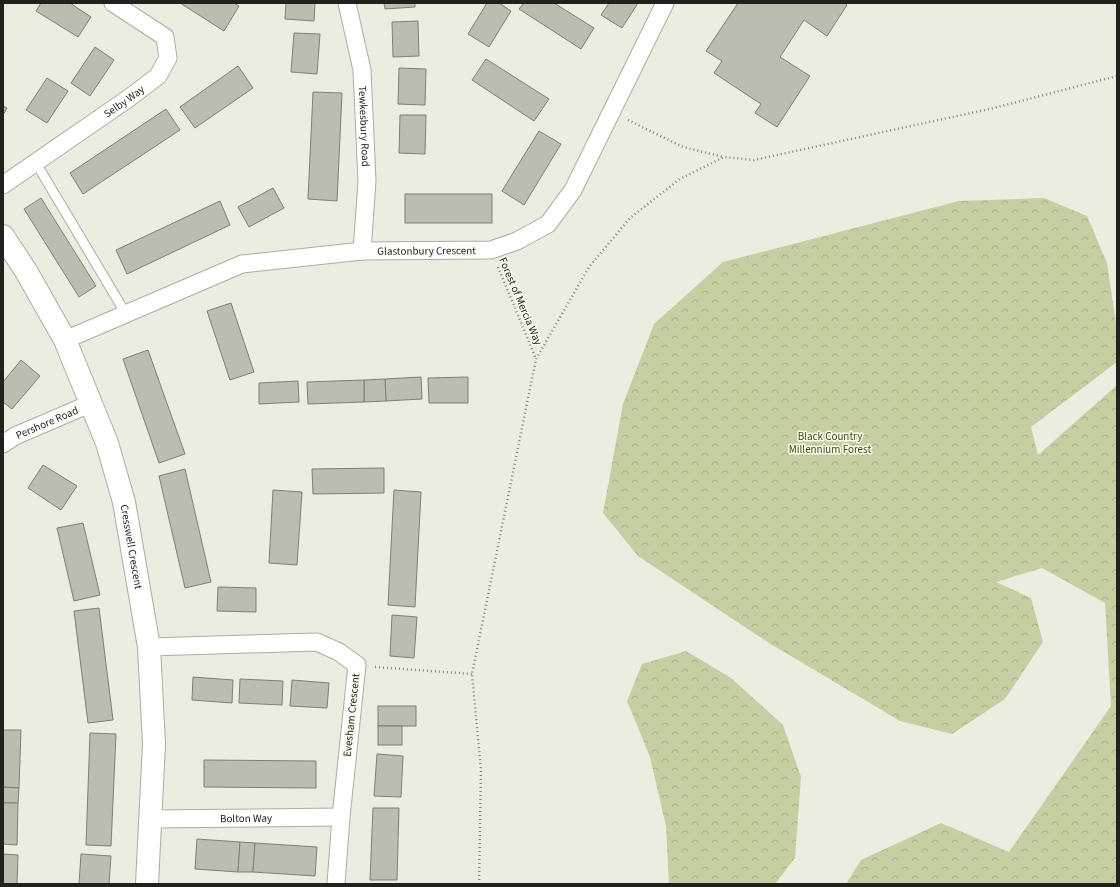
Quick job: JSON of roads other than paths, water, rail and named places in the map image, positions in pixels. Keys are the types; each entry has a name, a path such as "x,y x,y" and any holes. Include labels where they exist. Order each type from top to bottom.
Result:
{"street":[{"name":"Selby Way","path":"3,185 129,98 158,76 168,58 165,38 113,3"},
{"name":"Tewkesbury Road","path":"347,3 362,70 367,181 362,252"},
{"name":"Glastonbury Crescent","path":"66,340 242,264 362,252 491,250 517,241 548,224 573,190 665,3"},
{"name":"Cresswell Crescent","path":"3,236 26,271 66,340 107,443 124,502 149,646 154,744 147,884"},
{"name":"Pershore Road","path":"3,444 15,436 92,403"},
{"name":"Evesham Crescent","path":"149,646 317,642 339,652 356,665 336,884"},
{"name":"Bolton Way","path":"150,819 341,817"}],"lane":[{"path":"36,163 126,314"}],"park label":[{"name":"Black Country Millennium Forest","path":"830,442"}]}
